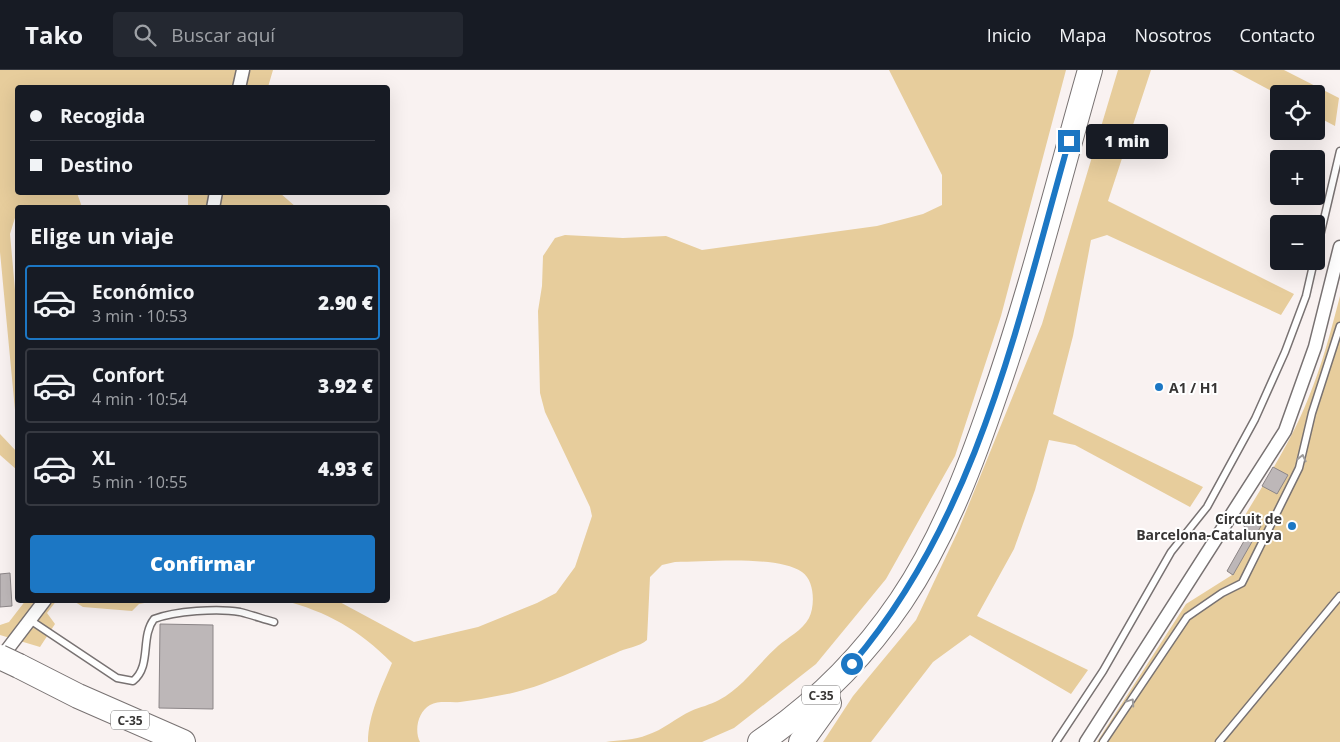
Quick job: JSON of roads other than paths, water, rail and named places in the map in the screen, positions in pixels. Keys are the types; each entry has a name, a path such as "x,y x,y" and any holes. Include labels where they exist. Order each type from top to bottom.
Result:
{"highway":[{"name":"C-35","path":"760,742 800,714 831,686 873,639 901,600 949,513 976,449 1013,341 1090,70"},
{"path":"801,742 856,667 873,639"},
{"name":"C-35","path":"6,661 104,708 183,742"}],"street":[{"path":"240,85 243,70"},
{"path":"1086,742 1285,430 1315,347 1340,247"},
{"path":"6,661 30,620 43,603"}],"lane":[{"path":"1325,215 1340,151"},
{"path":"1056,742 1103,671 1171,552 1207,507 1250,427 1285,352 1306,296 1312,270"},
{"path":"1104,742 1187,617 1222,593 1242,583 1299,468 1312,413 1340,326"},
{"path":"1219,742 1340,596"},
{"path":"30,620 117,678 133,681 139,676 143,667 146,635 154,619 163,616 208,612 239,612 274,622"}],"place":[{"name":"A1 / H1","path":"1159,387"},
{"name":"Circuit de Barcelona-Catalunya","path":"1292,526"}]}
